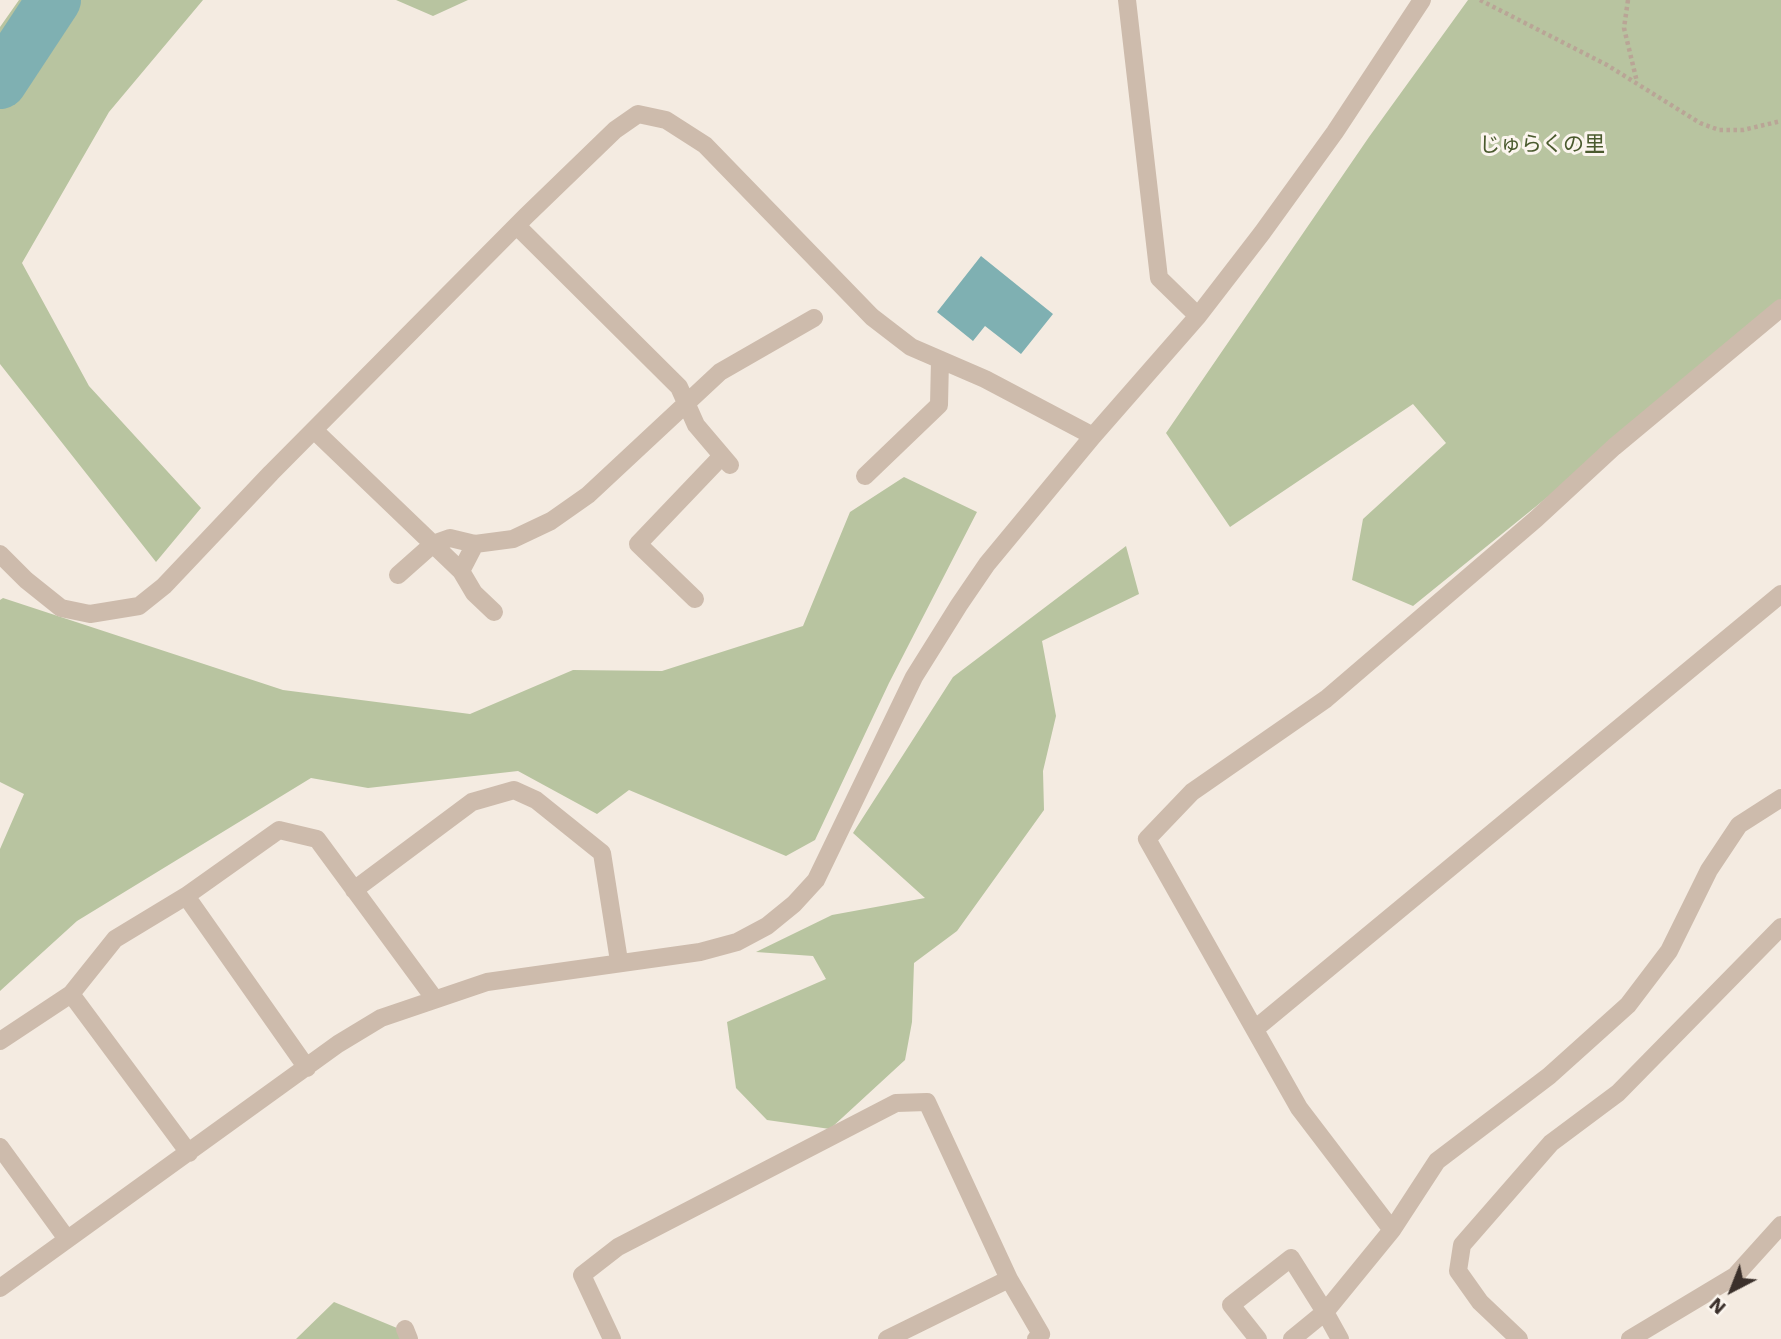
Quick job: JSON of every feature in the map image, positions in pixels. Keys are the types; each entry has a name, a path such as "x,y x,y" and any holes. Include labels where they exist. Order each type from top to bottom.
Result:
{"street":[{"path":"1127,0 1159,278 1198,316"},
{"path":"0,1288 380,1018 487,982 619,961 700,952 737,942 767,926 809,888 837,839 914,677 987,564 1093,436 1198,316 1335,132 1422,0"},
{"path":"3,562 61,608 90,614 139,606 164,586 314,430 517,226 615,130 638,114 666,120 705,145 872,317 911,347 985,379 1093,436"},
{"path":"517,226 680,387 696,425 726,460 638,544 695,599"},
{"path":"1392,1230 1299,1108 1147,839 1192,792 1326,699 1536,519 1614,447 1781,308"},
{"path":"398,575 433,544 450,538 475,544 513,539 551,521 588,495 720,372 814,318"},
{"path":"864,477 939,405 940,360"},
{"path":"314,430 461,571 474,593 494,612"},
{"path":"461,571 475,544"},
{"path":"1255,1030 1781,594"},
{"path":"354,890 472,802 514,790 536,800 603,853 619,961"},
{"path":"1293,1339 1325,1312 1392,1230 1437,1161 1549,1076 1628,1005 1669,951 1709,870 1739,825 1781,798"},
{"path":"0,1041 71,994 115,939 186,896 279,830 317,839 434,998"},
{"path":"186,896 307,1068"},
{"path":"1519,1339 1480,1302 1458,1271 1462,1245 1550,1143 1618,1093 1781,927"},
{"path":"71,994 189,1153"},
{"path":"612,1339 582,1275 618,1247 896,1103 927,1102 1009,1279 1041,1334 1036,1339"},
{"path":"0,1147 67,1239"},
{"path":"1630,1339 1735,1276 1781,1225"},
{"path":"1258,1339 1231,1305 1291,1258 1340,1339"},
{"path":"887,1339 1009,1279"}],"path":[{"path":"1480,0 1530,23 1637,83 1700,123 1719,130 1743,130 1781,121"},
{"path":"1628,0 1624,28 1637,83"}],"green space":[{"path":"19,0 203,0 109,112 22,263 89,386 201,508 156,562 0,364 0,27"},
{"path":"396,0 468,0 433,16"},
{"name":"じゅらくの里","path":"1468,0 1781,0 1781,308 1413,606 1352,580 1363,519 1446,443 1413,404 1230,527 1166,433 1369,137"},
{"path":"904,477 977,512 889,683 815,840 786,856 629,790 597,814 518,771 368,788 311,778 77,921 0,991 0,849 24,794 0,782 0,600 3,598 283,690 470,714 573,670 662,671 803,626 850,512"},
{"path":"1126,546 1139,594 1042,641 1056,716 1043,771 1044,810 957,931 914,963 912,1022 905,1060 830,1129 767,1120 736,1088 727,1022 826,979 813,956 756,952 832,915 925,898 853,833 953,677"},
{"path":"334,1302 397,1328 402,1339 296,1339"}],"water":[{"path":"981,256 1053,314 1021,354 985,326 973,341 937,312"}],"waterway":[{"path":"0,82 54,0"}]}
